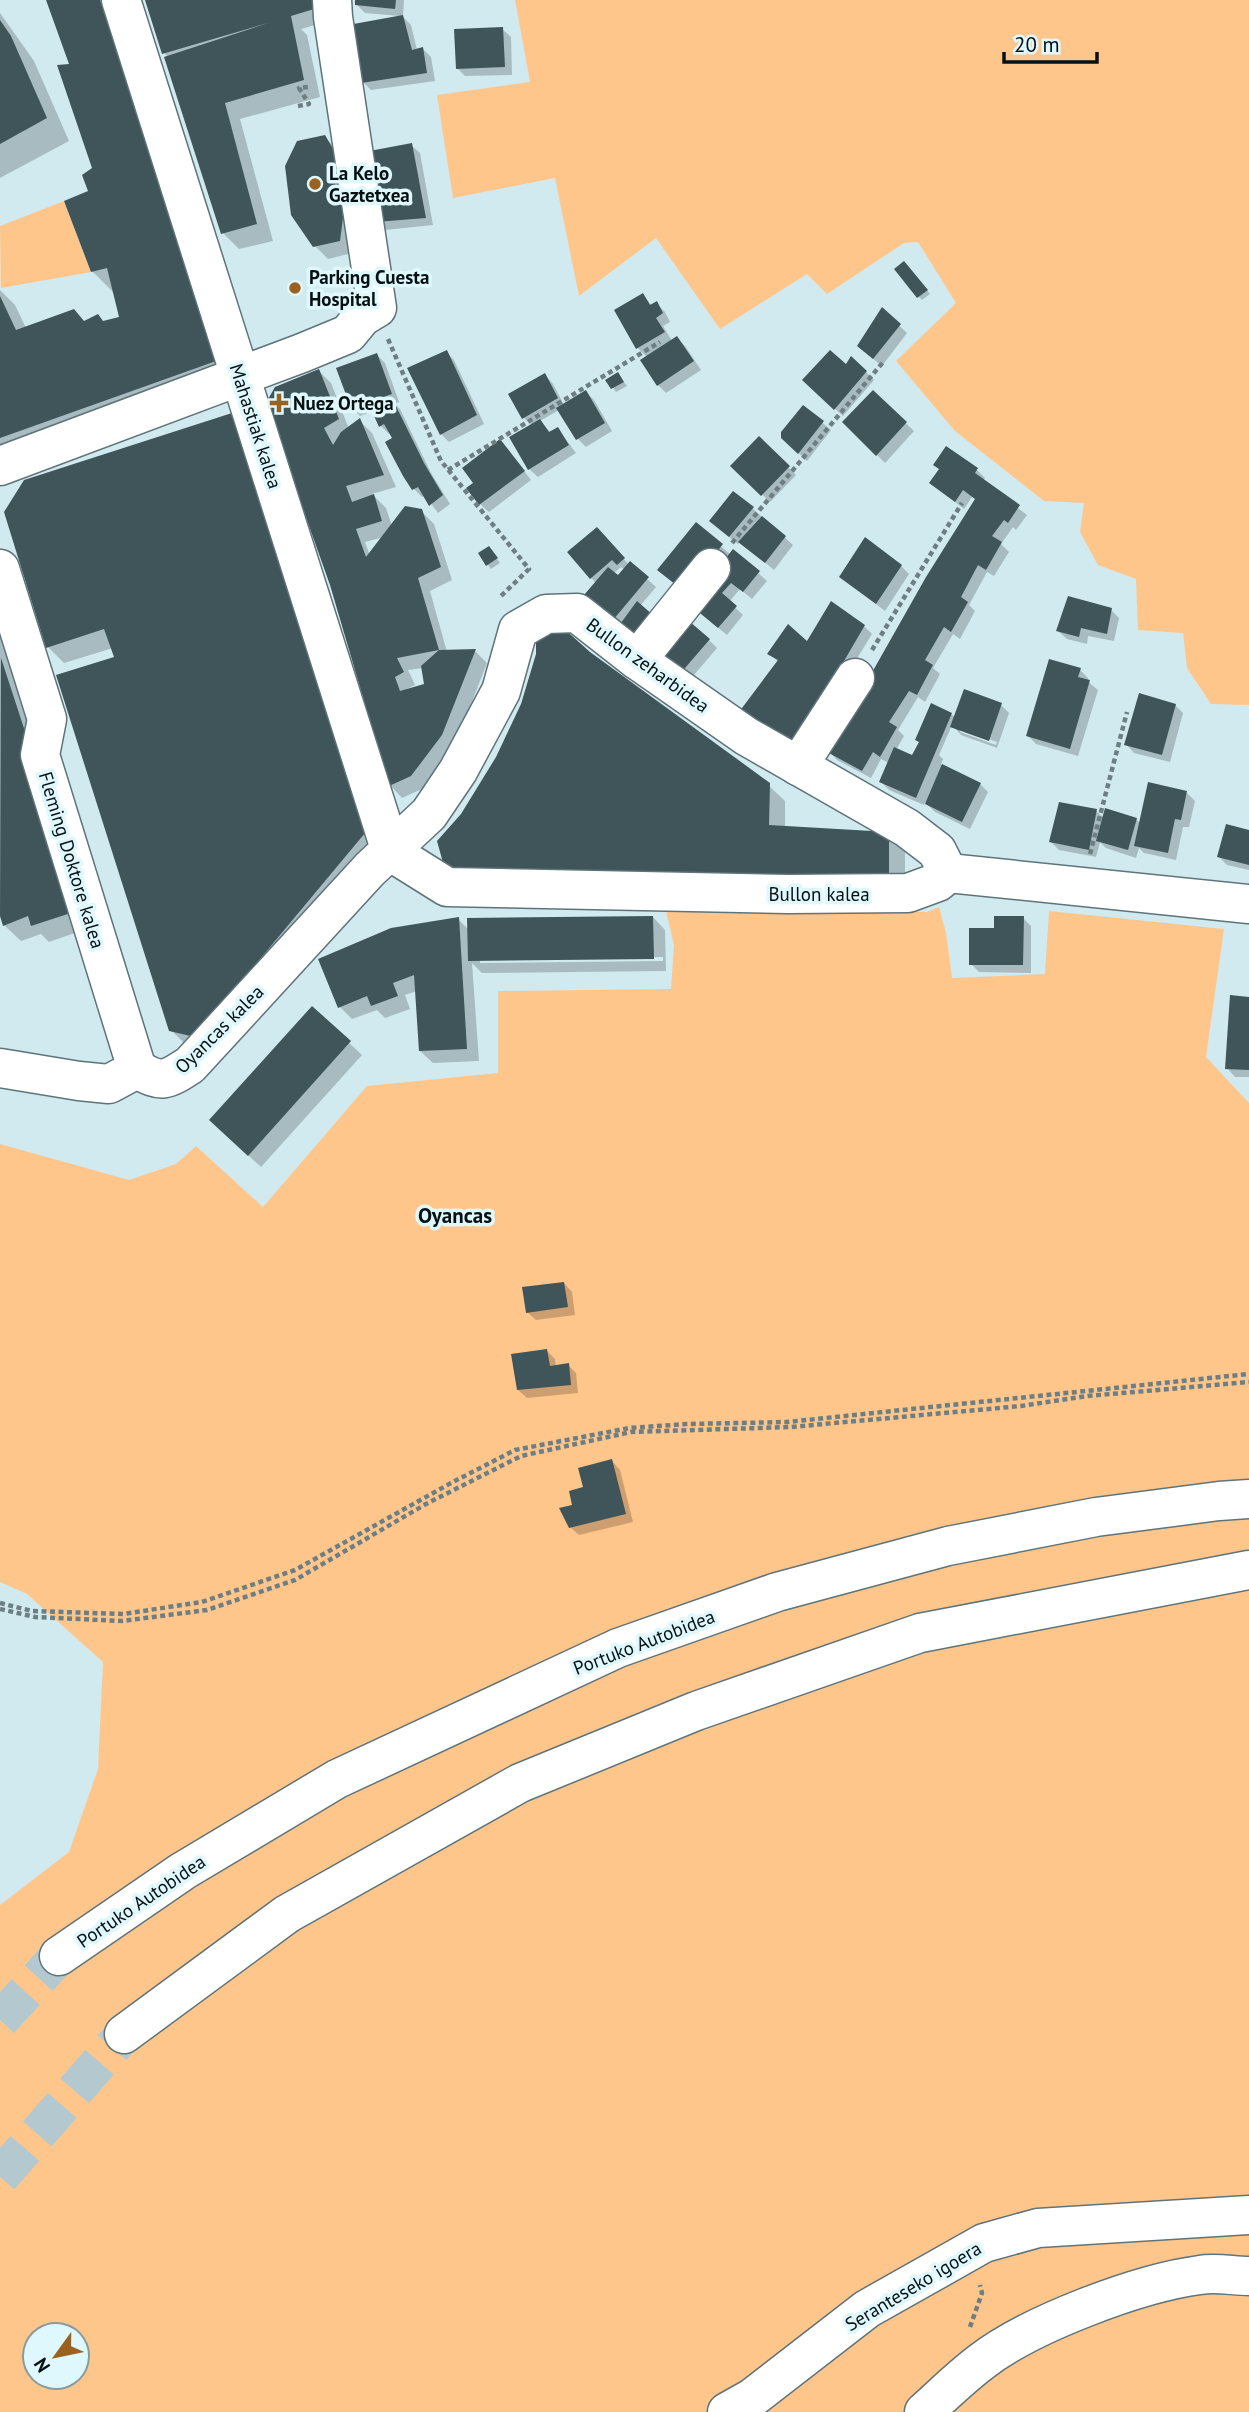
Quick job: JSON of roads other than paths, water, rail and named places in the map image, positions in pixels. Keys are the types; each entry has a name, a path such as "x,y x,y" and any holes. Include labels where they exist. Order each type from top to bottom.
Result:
{"main road":[{"name":"Mahastiak kalea","path":"121,0 391,852"},
{"path":"0,466 348,334 362,317 377,309 332,0"},
{"path":"638,660 711,568"},
{"name":"Fleming Doktore kalea","path":"0,569 47,719 40,755 137,1069"},
{"name":"Bullon zeharbidea","path":"391,852 429,814 458,771 501,691 518,631 545,614 577,613 638,660 746,736 907,828 937,851 948,873"},
{"path":"798,766 855,678"},
{"name":"Bullon kalea","path":"391,852 447,887 788,894 908,893 939,882 948,873"},
{"name":"Oyancas kalea","path":"137,1069 153,1079 170,1079 190,1065 370,869 391,852"},
{"path":"948,873 1249,904"},
{"path":"0,1068 109,1084 137,1069"},
{"name":"Portuko Autobidea","path":"59,1956 183,1871 337,1779 618,1648 777,1592 948,1546 1096,1517 1249,1499"},
{"path":"124,2034 288,1914 520,1783 545,1772 696,1710 920,1633 1249,1570"},
{"name":"Seranteseko igoera","path":"727,2412 751,2398 867,2309 984,2242 1038,2228 1249,2215"},
{"path":"924,2412 981,2361 1028,2334 1101,2302 1203,2274 1249,2276"}],"tunnel":[{"path":"0,2020 59,1956"},
{"path":"0,2177 124,2034"}],"place":[{"name":"La Kelo Gaztetxea","path":"315,184"},
{"name":"Parking Cuesta Hospital","path":"295,288"},
{"name":"Nuez Ortega","path":"279,403"}],"district":[{"name":"Oyancas","path":"455,1215"}]}
